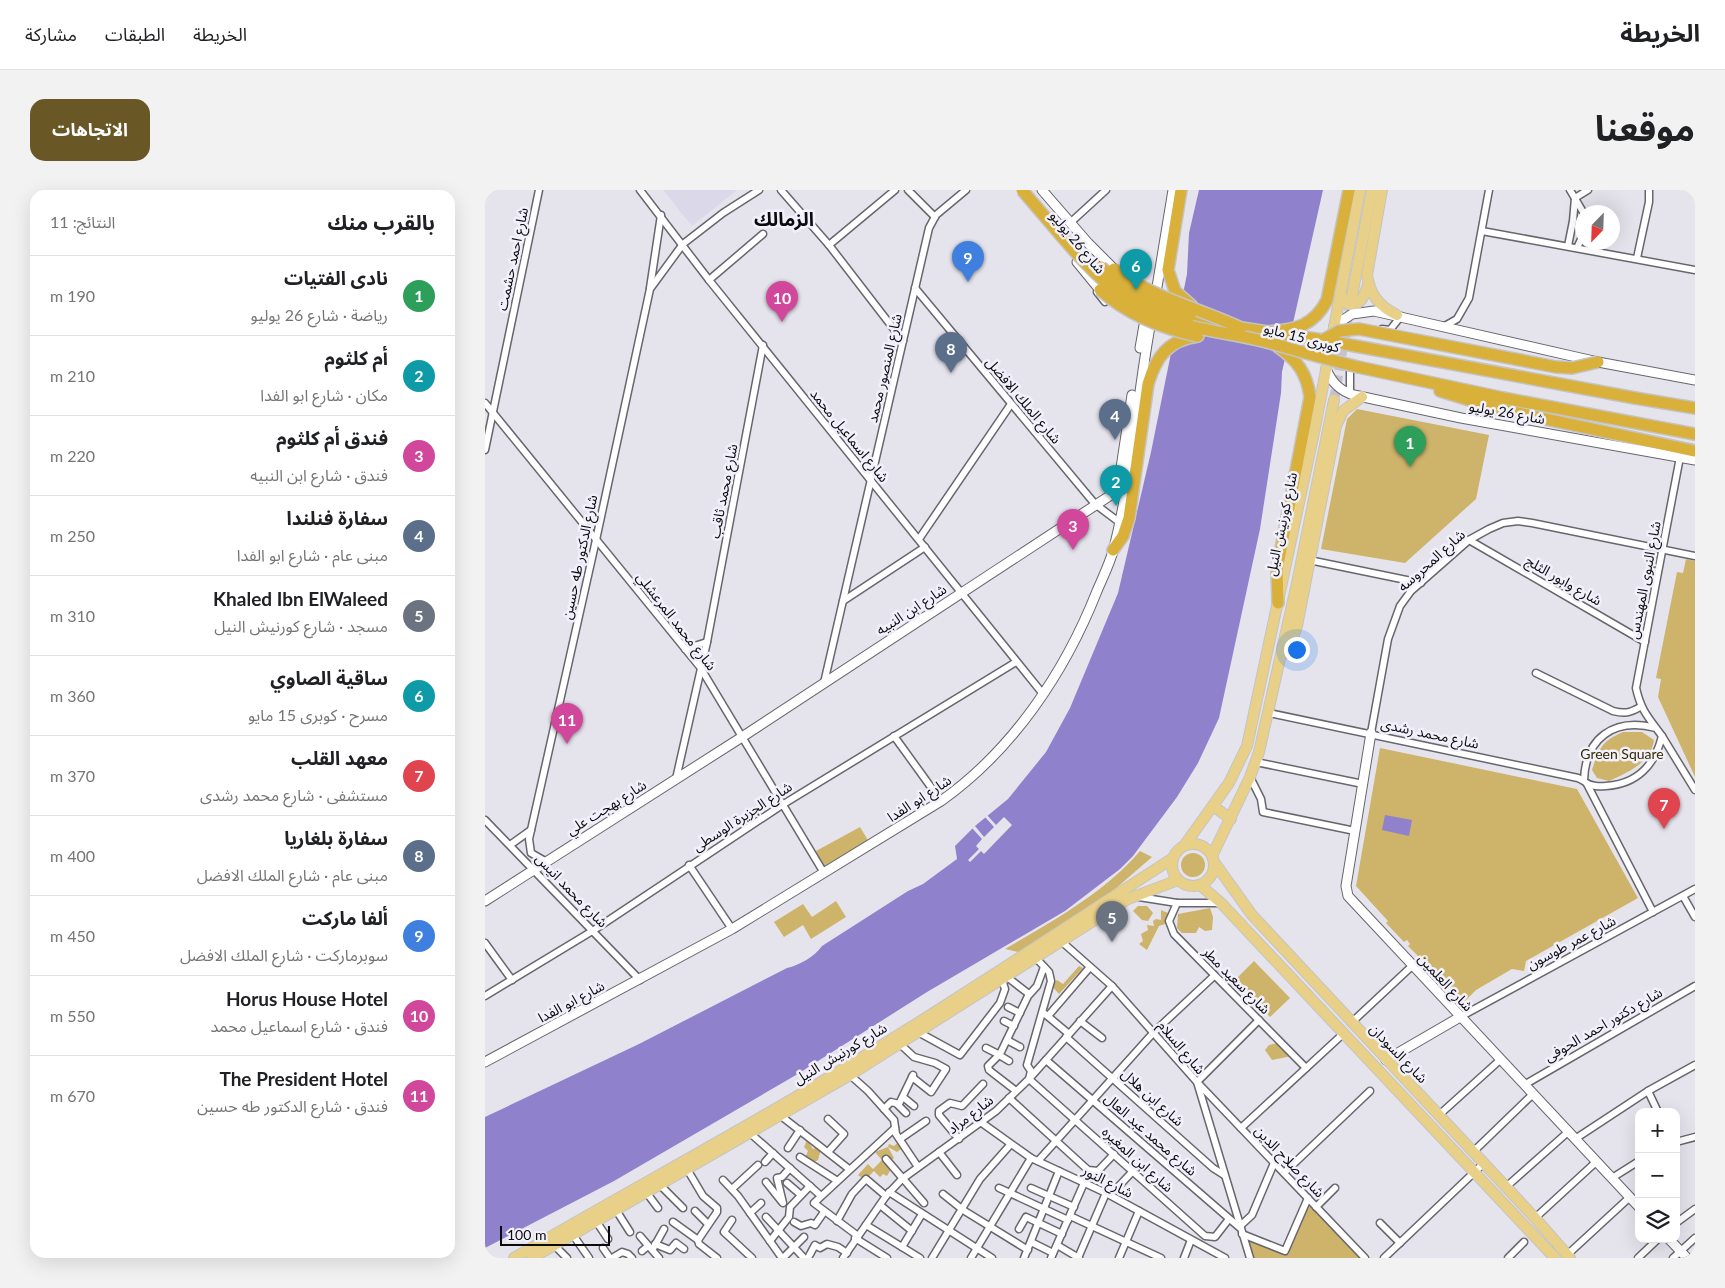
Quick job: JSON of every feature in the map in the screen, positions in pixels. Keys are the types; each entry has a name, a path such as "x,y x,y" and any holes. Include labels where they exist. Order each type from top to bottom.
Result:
{"highway":[{"name":"كوبرى 15 مايو","path":"1022,190 1094,271 1126,299 1143,309 1176,323 1241,333 1267,332 1323,340 1695,408"},
{"name":"كوبرى 15 مايو","path":"1032,190 1100,266 1135,294 1176,312 1343,364 1695,434"},
{"path":"1181,190 1168,270 1169,278 1179,297 1200,312"},
{"path":"1267,332 1289,331 1313,321 1334,293 1349,190"},
{"path":"1115,269 1147,290 1200,312 1241,333"},
{"path":"1100,290 1118,305 1149,322 1198,336 1226,339 1241,333"},
{"path":"1323,340 1333,333 1351,327 1556,367 1572,368 1599,362"},
{"path":"1113,550 1123,536 1129,518 1148,384 1153,366 1166,349 1181,340 1198,336"},
{"path":"1273,343 1292,356 1299,365 1309,386 1309,409 1277,570 1278,603"},
{"path":"1423,381 1440,391 1499,409 1695,451"}],"main road":[{"name":"شارع كورنيش النيل","path":"1184,846 1229,783 1247,746 1326,369 1334,326 1334,293 1360,190"},
{"path":"1352,296 1372,190"},
{"path":"1382,190 1367,275 1369,285 1379,304 1399,315"},
{"path":"1334,293 1345,303 1356,304 1361,301 1369,285"},
{"path":"1280,657 1294,637 1336,426 1343,411 1362,397"},
{"name":"شارع كورنيش النيل","path":"1213,859 1256,762 1269,713 1333,400"},
{"path":"1213,806 1231,819"},
{"path":"1197,844 1203,846 1213,859 1211,876 1200,885 1185,884 1178,880 1172,870 1173,858 1184,846 1197,844"},
{"name":"شارع كورنيش النيل","path":"514,1258 823,1081 1041,944 1173,858"},
{"name":"شارع السودان","path":"1213,859 1252,915 1535,1218 1568,1256"},
{"name":"شارع كورنيش النيل","path":"532,1258 687,1168 751,1134 850,1075 1135,896 1178,880"},
{"name":"شارع السودان","path":"1200,885 1221,903 1555,1258"}],"street":[{"name":"شارع احمد حشمت","path":"485,450 539,190"},
{"name":"شارع اسماعيل محمد","path":"640,190 709,280 1043,694"},
{"name":"شارع الدكتور طه حسين","path":"649,289 683,244 723,213 759,190"},
{"path":"781,190 829,245 903,341"},
{"path":"829,245 895,190"},
{"path":"908,190 935,217"},
{"name":"شارع المنصور محمد","path":"824,683 929,228 935,217 966,190"},
{"name":"شارع 26 يوليو","path":"1015,190 1100,290"},
{"name":"شارع 26 يوليو","path":"1042,190 1070,223 1115,269"},
{"path":"1070,223 1106,190"},
{"path":"1095,504 1114,493 1119,481 1139,368 1163,253 1173,190"},
{"path":"1443,327 1457,319 1466,306 1489,190"},
{"path":"1570,190 1579,205"},
{"path":"1575,198 1588,190"},
{"path":"1637,258 1650,192"},
{"path":"1568,246 1575,198"},
{"name":"شارع الدكتور طه حسين","path":"545,861 531,853 529,846 531,830 596,540 649,289 662,218"},
{"path":"1482,231 1575,248"},
{"path":"709,280 763,234"},
{"path":"1589,250 1695,270"},
{"name":"شارع الملك الافضل","path":"915,288 1095,504 1119,522"},
{"path":"1100,290 1096,293 1105,302"},
{"path":"1334,326 1353,314 1363,311 1399,315 1443,327 1599,362 1695,380"},
{"path":"1381,329 1389,330 1399,315"},
{"path":"1350,345 1351,327"},
{"name":"شارع محمد ثاقب","path":"676,778 707,642 763,345"},
{"name":"شارع ابو الفدا","path":"485,1062 732,929 941,801 969,782 990,761 1043,694 1076,641 1113,550 1128,476 1139,368"},
{"name":"شارع 26 يوليو","path":"1326,369 1334,384 1350,394 1362,397 1461,418 1695,460"},
{"path":"1350,370 1350,394"},
{"name":"شارع محمد المرعشلي","path":"485,403 701,667 824,873"},
{"path":"919,539 1011,404"},
{"name":"شارع النبوى المهندس","path":"1640,707 1636,688 1680,457"},
{"name":"شارع ابن النبيه","path":"742,737 1095,504"},
{"name":"شارع المحروسه","path":"1371,733 1393,622 1411,591 1469,540 1489,528 1518,521 1695,556"},
{"name":"شارع وابور الثلج","path":"1469,540 1645,642"},
{"path":"843,600 925,548"},
{"path":"1309,560 1421,583"},
{"path":"685,648 707,642"},
{"name":"شارع الجزيرة الوسطى","path":"485,996 594,930 689,865 782,805 1016,662"},
{"path":"1536,673 1622,714 1631,713 1640,707 1663,736 1695,790"},
{"name":"شارع محمد رشدى","path":"1269,713 1578,778 1586,783"},
{"path":"1653,912 1586,783 1584,766 1589,751 1599,739 1611,730 1626,724 1641,724 1656,728"},
{"name":"شارع العلمين","path":"1371,733 1346,886 1348,896 1459,1017 1635,1203"},
{"path":"894,736 941,801"},
{"path":"1586,783 1602,787 1630,781 1642,773 1652,762 1659,750 1663,736"},
{"name":"شارع بهجت علي","path":"485,901 742,737"},
{"path":"1256,762 1363,784"},
{"path":"1250,777 1259,794 1263,812 1355,831"},
{"name":"شارع محمد انيس","path":"485,820 535,869 640,980"},
{"path":"510,845 531,830"},
{"path":"689,865 732,929"},
{"name":"شارع عمر طوسون","path":"1459,1017 1695,889"},
{"path":"1135,896 1177,903 1221,903"},
{"path":"1683,896 1695,917"},
{"name":"شارع سعيد مطر","path":"1177,903 1170,915 1170,927 1215,976 1306,1068"},
{"name":"شارع السلام","path":"1061,941 1112,986 1197,1082 1250,1258"},
{"path":"485,943 512,980"},
{"path":"1029,1079 1031,1071 1027,1065 1046,1014 1051,977 1036,958"},
{"path":"1351,1023 1412,966"},
{"path":"1016,1091 988,1069 995,1057 999,1055 1029,994 1037,986 1044,967"},
{"path":"1046,1014 1090,967"},
{"path":"1038,1161 1154,1032 1215,976"},
{"path":"1005,979 1029,994"},
{"path":"918,1032 957,1055 961,1055 1001,1003 1005,989 1005,979"},
{"name":"شارع مراد","path":"845,1255 887,1194 918,1167 982,1123 1029,1079 1112,986"},
{"name":"شارع دكتور احمد الحوفى","path":"1524,1085 1695,986"},
{"path":"1008,1007 1020,1013"},
{"name":"شارع ابن هلال","path":"1046,1014 1213,1168 1224,1174"},
{"path":"1386,1060 1459,1017"},
{"path":"1197,1082 1259,1020"},
{"path":"1004,1021 1014,1026"},
{"path":"1080,1022 1102,1038"},
{"path":"1241,1128 1343,1034"},
{"path":"1007,1040 1020,1047"},
{"path":"899,1105 912,1076 931,1092 946,1068 935,1062 914,1057 900,1044"},
{"path":"986,1048 1009,1061"},
{"name":"شارع محمد عبد العال","path":"1046,1060 1241,1230 1285,1251 1308,1198"},
{"path":"1439,1115 1500,1060"},
{"path":"1506,1187 1571,1135 1695,1065"},
{"path":"850,1075 894,1120 900,1139 918,1167"},
{"name":"شارع ابن المغيره","path":"1029,1079 1208,1238 1215,1237 1229,1220"},
{"name":"شارع صلاح الدين","path":"1197,1082 1365,1258"},
{"path":"959,1139 939,1115 939,1111 950,1103 962,1106 983,1084"},
{"path":"1284,1173 1370,1091"},
{"path":"1648,1091 1656,1108"},
{"path":"1473,1152 1533,1094"},
{"path":"903,1098 914,1106"},
{"path":"1009,1098 1091,1172 1098,1171 1114,1154"},
{"path":"884,1109 891,1102 899,1105 906,1113"},
{"path":"781,1116 849,1169"},
{"path":"828,1120 844,1134 828,1152"},
{"path":"900,1139 926,1121"},
{"name":"شارع النور","path":"982,1123 1010,1145 1031,1158 1105,1193 1225,1258"},
{"path":"886,1258 875,1255 857,1237 814,1205 814,1202 895,1128"},
{"path":"788,1148 800,1130"},
{"path":"751,1134 821,1195"},
{"path":"1680,1141 1695,1136"},
{"path":"932,1258 963,1210 980,1179 1010,1145"},
{"path":"939,1152 957,1175"},
{"path":"765,1162 773,1153"},
{"path":"800,1157 836,1180"},
{"path":"971,1258 1031,1158"},
{"path":"886,1159 924,1203"},
{"path":"1535,1218 1596,1162"},
{"path":"1241,1230 1252,1215 1274,1163"},
{"path":"1385,1258 1484,1163"},
{"path":"1612,1178 1635,1163"},
{"path":"732,1189 758,1165"},
{"path":"687,1168 701,1192 717,1208 717,1212 698,1240"},
{"path":"783,1203 777,1178 782,1177 790,1168"},
{"path":"1024,1258 1059,1171"},
{"path":"1118,1187 1133,1171"},
{"path":"837,1221 852,1194 866,1179 887,1194 992,1258"},
{"path":"723,1180 732,1189 783,1258 804,1237"},
{"path":"765,1182 790,1209"},
{"path":"1031,1242 1052,1255 1084,1183"},
{"path":"659,1184 683,1208"},
{"path":"787,1184 801,1195"},
{"path":"770,1241 789,1217 790,1209 810,1186"},
{"path":"999,1188 1045,1209 1092,1226 1161,1258"},
{"path":"1031,1188 1074,1207"},
{"path":"1316,1207 1335,1188"},
{"path":"646,1192 658,1208"},
{"path":"1057,1245 1078,1258 1105,1193"},
{"path":"943,1194 963,1210 1028,1250"},
{"path":"1568,1256 1629,1197"},
{"path":"750,1213 761,1203"},
{"path":"880,1205 912,1231"},
{"path":"1680,1220 1695,1208"},
{"path":"615,1210 630,1232"},
{"path":"695,1211 708,1224"},
{"path":"1119,1258 1139,1211"},
{"path":"794,1222 801,1226 811,1223 815,1224 824,1212"},
{"path":"902,1247 922,1214"},
{"path":"766,1217 805,1258"},
{"path":"1019,1229 1026,1217 1062,1234"},
{"path":"732,1220 724,1232 752,1258"},
{"path":"596,1221 608,1239"},
{"path":"673,1222 698,1240 717,1258"},
{"path":"1380,1222 1400,1243"},
{"path":"865,1224 920,1258"},
{"path":"652,1247 664,1229"},
{"path":"573,1235 587,1257"},
{"path":"640,1236 652,1247 659,1258"},
{"path":"1673,1258 1695,1238"},
{"path":"1184,1258 1191,1240"},
{"path":"642,1251 652,1247 671,1250 676,1242 679,1248 684,1249"},
{"path":"1508,1258 1524,1242"},
{"path":"1638,1258 1654,1243"},
{"path":"1673,1243 1687,1258"},
{"path":"809,1258 815,1245 820,1248 827,1244 838,1247 845,1255"},
{"path":"554,1245 567,1258"},
{"path":"603,1248 611,1258 621,1252 629,1254 633,1258"}],"shaded area":[{"path":"663,190 737,190 692,226"},
{"path":"1199,190 1323,190 1282,372 1281,393 1260,529 1219,718 1198,763 1177,797 1133,856 1120,869 1065,911 927,992 796,1075 614,1181 485,1248 485,1117 639,1044 787,968 797,965 815,954 822,946 908,891 923,884 957,859 955,846 975,826 1008,799 1046,752 1070,708 1118,593 1151,452 1187,274 1189,233"},
{"path":"1385,815 1412,820 1409,836 1382,830"}],"green space":[{"path":"1357,409 1489,435 1476,499 1405,563 1321,549 1347,419"},
{"path":"1686,559 1695,561 1695,777 1658,697 1661,679 1656,678 1677,572 1683,573"},
{"name":"Green Square","path":"1623,732 1642,732 1654,740 1649,754 1638,765 1617,778 1609,781 1597,778 1592,770 1599,751 1606,742"},
{"path":"1380,748 1577,789 1638,898 1526,961 1524,971 1512,969 1476,990 1464,1002 1408,946 1410,944 1407,940 1404,942 1386,923 1388,921 1356,886"},
{"path":"860,827 869,842 825,870 816,851"},
{"path":"1140,851 1152,857 1107,896 1023,953 1005,949 1059,917 1094,893 1126,866"},
{"path":"1193,853 1201,857 1205,865 1201,873 1193,877 1185,873 1181,865 1185,857"},
{"path":"836,901 846,917 811,939 803,925 784,937 774,922 803,904 812,917"},
{"path":"1138,906 1147,906 1153,913 1148,921 1142,920 1133,911"},
{"path":"1210,908 1213,917 1212,930 1205,931 1199,927 1196,933 1182,933 1177,928 1178,914"},
{"path":"1161,910 1168,913 1165,924 1159,926 1147,950 1139,944 1143,941 1141,934 1148,930 1147,925 1154,926 1153,921 1156,919 1161,920"},
{"path":"1254,961 1290,998 1270,1017 1235,980"},
{"path":"1079,966 1083,968 1059,994 1051,985 1057,980 1063,984"},
{"path":"1277,1043 1292,1056 1272,1060 1265,1050 1269,1045"},
{"path":"807,1140 813,1149 818,1147 821,1149 818,1160 813,1163 804,1160 808,1151 804,1147"},
{"path":"900,1141 904,1147 897,1152 888,1147 889,1144 894,1146"},
{"path":"888,1147 894,1158 888,1163 891,1169 887,1176 883,1174 880,1177 874,1171 865,1180 858,1175 868,1164 873,1169 882,1160 875,1152"},
{"path":"1309,1200 1365,1258 1251,1258 1246,1237 1285,1253"}],"pier":[{"path":"987,815 996,825 1004,817 1012,825 984,854 981,851 970,862 968,860 979,849 976,846 982,839 972,828 975,826 984,837 994,827 985,817"}],"tunnel":[{"path":"1334,400 1349,310"}],"place":[{"name":"ألفا ماركت","path":"968,282"},
{"name":"ساقية الصاوي","path":"1136,290"},
{"name":"Horus House Hotel","path":"782,322"},
{"name":"سفارة بلغاريا","path":"951,373"},
{"name":"سفارة فنلندا","path":"1115,440"},
{"name":"نادى الفتيات","path":"1410,467"},
{"name":"أم كلثوم","path":"1116,506"},
{"name":"فندق أم كلثوم","path":"1073,550"},
{"name":"The President Hotel","path":"567,744"},
{"name":"معهد القلب","path":"1664,829"},
{"name":"Khaled Ibn ElWaleed","path":"1112,942"}],"district":[{"name":"الزمالك","path":"784,218"}]}
